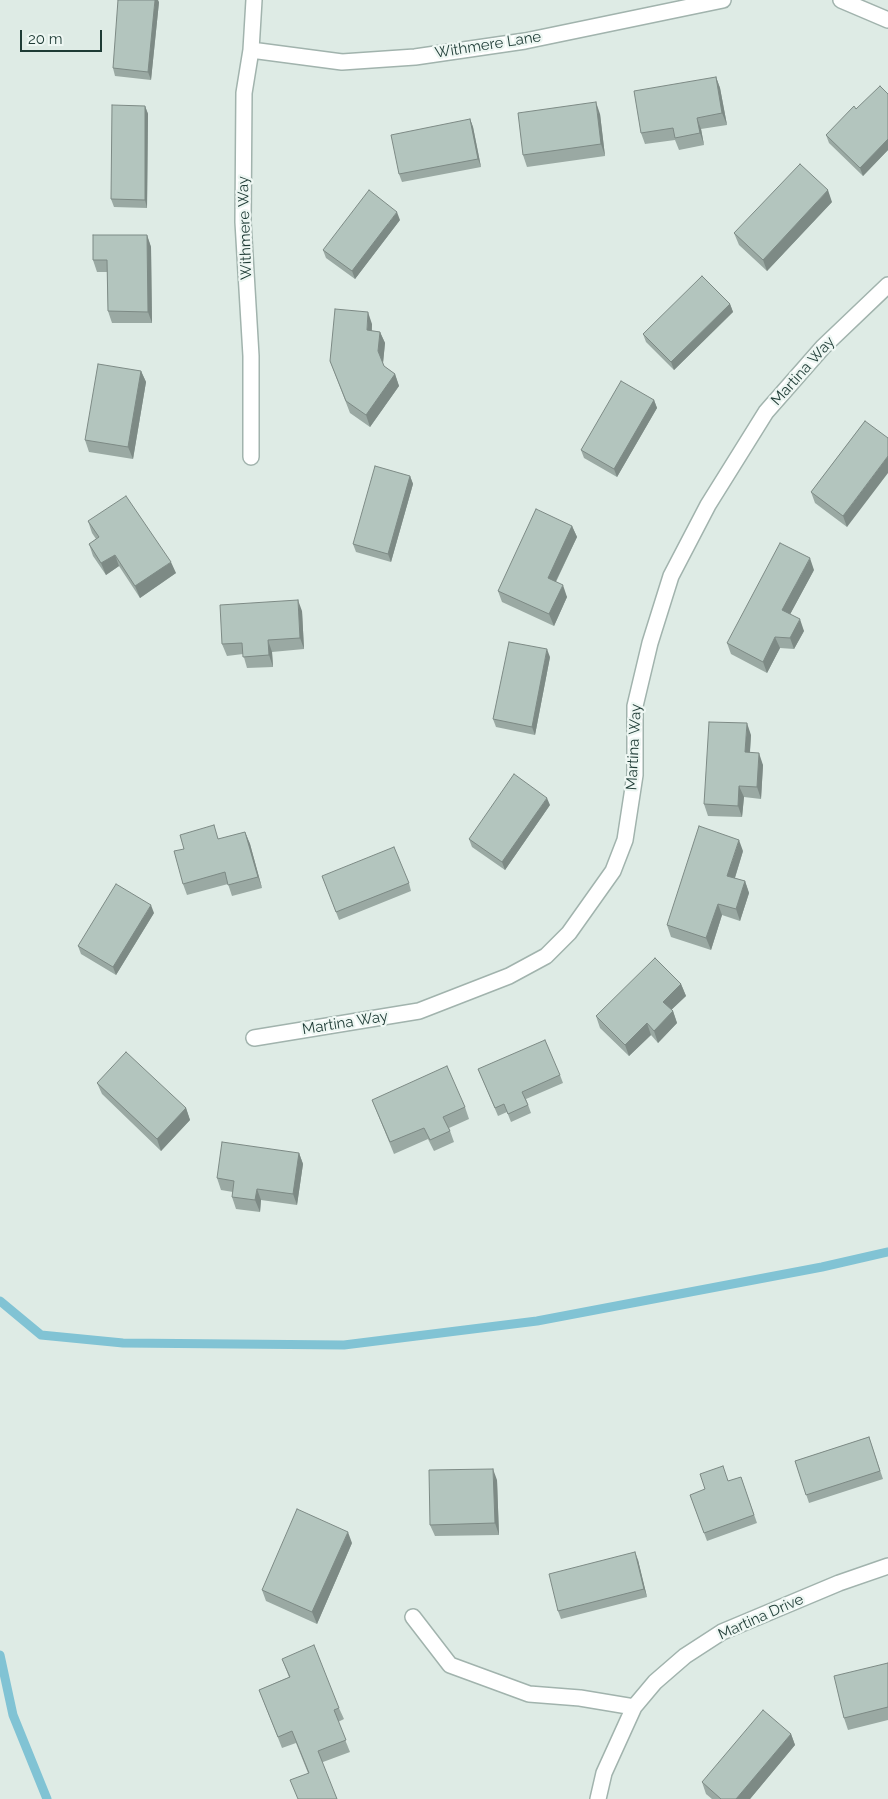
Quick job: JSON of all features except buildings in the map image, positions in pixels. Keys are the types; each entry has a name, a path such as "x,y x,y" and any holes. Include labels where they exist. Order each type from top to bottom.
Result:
{"street":[{"name":"Withmere Way","path":"251,456 251,356 243,222 244,93 251,50 254,0"},
{"name":"Withmere Lane","path":"251,50 342,62 416,57 525,41 722,0"},
{"path":"841,0 888,20"},
{"name":"Martina Way","path":"254,1038 419,1011 516,972 546,956 569,933 613,871 625,840 636,775 635,706 650,643 671,576 708,505 766,412 823,347 888,285"},
{"name":"Martina Drive","path":"598,1799 604,1773 634,1707 655,1682 685,1656 722,1632 840,1583 888,1566"},
{"path":"413,1617 450,1665 529,1694 580,1698 634,1707"}],"waterway":[{"path":"0,1301 41,1335 123,1343 344,1345 537,1321 822,1267 888,1252"},
{"path":"0,1655 13,1715 47,1799"}]}
